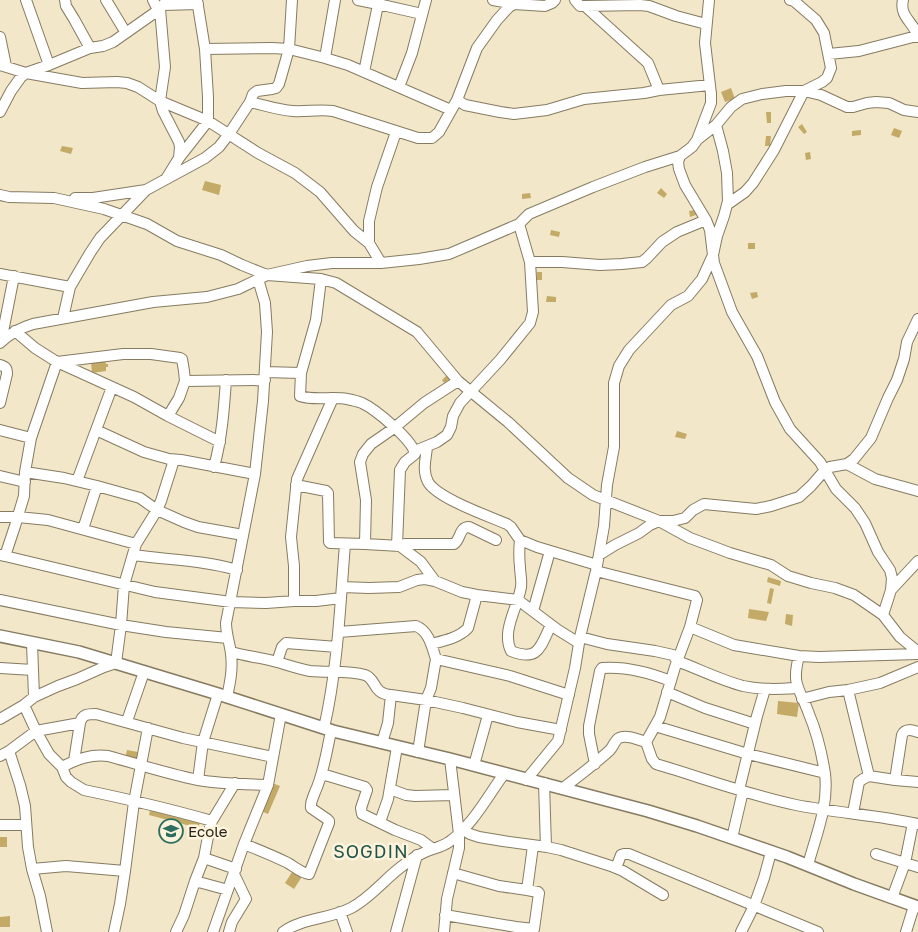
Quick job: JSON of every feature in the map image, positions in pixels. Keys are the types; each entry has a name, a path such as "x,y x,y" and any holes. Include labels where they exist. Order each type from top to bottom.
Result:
{"street":[{"path":"26,0 49,65"},
{"path":"65,0 66,6 90,48"},
{"path":"106,0 126,33"},
{"path":"153,0 162,6"},
{"path":"63,318 70,287 100,238 146,190 205,158 219,147 257,91 276,88 279,84 289,49 292,0"},
{"path":"325,58 335,0"},
{"path":"358,0 378,2 422,14"},
{"path":"399,87 412,54 426,0"},
{"path":"492,0 545,6 555,0"},
{"path":"575,0 580,6 649,6 706,24"},
{"path":"0,343 15,331 33,324 153,302 207,297 238,289 262,277 306,266 332,263 381,264 448,254 519,224 529,214 547,206 645,167 680,156 692,147 697,140 711,103 705,43 708,0"},
{"path":"728,204 753,183 774,150 804,91 827,78 831,68 824,33 816,20 792,0"},
{"path":"829,54 859,52 918,37 913,26 905,18 902,11 903,0"},
{"path":"0,112 11,91 26,73 90,48 113,42 162,6 197,2 205,49 208,121 178,158 166,179"},
{"path":"364,72 378,2"},
{"path":"250,102 291,111 333,111 396,132 418,138 432,138 439,132 452,110 477,48 497,20 514,4"},
{"path":"162,6 165,67 160,101 179,142 178,158"},
{"path":"585,6 648,63 659,90"},
{"path":"0,37 3,65 26,73 82,83 127,83 160,101 208,121 258,153 295,173 320,192 354,231 369,243 381,264"},
{"path":"205,49 289,49 325,58 364,72 452,110"},
{"path":"457,100 466,105 514,114 547,110 584,99 710,85"},
{"path":"697,140 742,99 786,90 804,91 847,107 876,102 889,103 904,110 918,112"},
{"path":"526,780 558,741 569,695 604,526 606,484 614,447 614,383 619,366 629,350 671,305 688,296 702,279 713,255 717,236 728,204 727,173 716,124"},
{"path":"369,243 371,210 396,132"},
{"path":"680,156 678,169 710,230 714,263 732,312 757,356 776,402 790,429 820,462 836,489 855,508 865,523 878,552 890,570 892,578 883,615"},
{"path":"0,195 9,197 93,198 146,190"},
{"path":"54,198 104,209 147,224 178,240 221,255 262,277 321,279 336,284 417,332 458,380 508,422 568,478 593,494 659,521 690,538 730,553 771,565 788,576 854,595 883,615 900,637 918,653"},
{"path":"530,262 600,265 642,262 662,242 678,232 706,220"},
{"path":"399,546 400,470 405,462 415,454 415,451 437,442 447,434 456,409 530,323 533,312 530,262 519,224"},
{"path":"0,274 70,287"},
{"path":"0,343 14,276"},
{"path":"198,780 203,742 231,677 231,652 226,623 255,474 265,376 267,332 262,277"},
{"path":"321,279 316,320 301,373 300,396 344,398 364,404 382,416 402,435 415,451"},
{"path":"597,564 615,545 659,521 685,518 693,510 704,504 756,509 771,506 799,497 824,470 847,464 871,438 897,380 907,342 918,319"},
{"path":"15,331 35,348 57,362 134,397 220,442"},
{"path":"57,362 123,354 151,354 180,358 182,359 185,381 179,398 168,416"},
{"path":"57,362 31,438 24,496 18,517 2,555 156,592 231,602 266,603 341,598"},
{"path":"0,365 6,368 7,374 0,403"},
{"path":"185,381 226,380 301,373"},
{"path":"214,467 220,442 226,380"},
{"path":"365,544 366,500 360,462 361,457 372,444 424,403 458,380"},
{"path":"77,481 112,387"},
{"path":"294,600 294,566 291,537 296,485 298,476 333,398"},
{"path":"0,430 31,438"},
{"path":"96,430 144,452 168,460 182,460 255,474"},
{"path":"427,447 424,464 425,475 436,491 507,524 520,540 695,596 697,600 690,627 677,661 660,717 646,742 652,759 656,764 767,799 823,810 916,823 905,863 892,898"},
{"path":"116,663 124,585 136,544 157,510 174,460"},
{"path":"847,464 875,479 918,491"},
{"path":"0,476 77,481 140,498 157,510 198,527 243,535"},
{"path":"296,485 327,492 330,543 399,546 405,544 454,544 457,542 463,528 466,527 496,540"},
{"path":"83,529 97,486"},
{"path":"0,517 48,520 136,544"},
{"path":"520,540 521,583 508,633 508,645 511,651 523,655 530,655 536,652 551,625"},
{"path":"244,844 309,874 329,823 327,819 310,806 322,774 330,736 330,701 338,647 345,544"},
{"path":"399,546 420,562 435,581"},
{"path":"533,611 550,551"},
{"path":"133,555 203,562 237,570"},
{"path":"890,590 918,561"},
{"path":"342,587 388,588 399,587 425,579 435,581 462,592 518,600 551,625 579,640 673,655 677,661 744,686 765,689 798,688"},
{"path":"431,644 446,640 464,632 468,628 478,595"},
{"path":"0,600 121,625 166,632 228,638"},
{"path":"339,632 416,626 425,632 436,659 431,688 426,700 418,752"},
{"path":"690,627 734,645 799,656 918,653"},
{"path":"0,636 79,652 329,730 563,788 648,811 732,838 916,906 906,932"},
{"path":"32,642 34,698"},
{"path":"277,662 282,647 286,643 338,647"},
{"path":"231,652 310,670 366,675 380,693 385,695 426,700 518,722 561,730"},
{"path":"799,656 795,680 817,738 825,781 823,810 808,865"},
{"path":"436,659 510,676 569,695"},
{"path":"0,719 58,686 116,663"},
{"path":"802,699 828,692 880,683 918,667"},
{"path":"0,668 33,670"},
{"path":"595,764 589,726 602,668 641,670 671,680"},
{"path":"127,722 144,672"},
{"path":"732,838 748,754 765,689"},
{"path":"848,690 869,776"},
{"path":"667,692 705,708 755,724"},
{"path":"382,743 388,722 390,695"},
{"path":"24,705 49,754 62,767 66,777 71,782 84,790 162,807 212,821"},
{"path":"74,761 81,718 89,714 101,715 203,742 273,757"},
{"path":"214,932 244,844 268,785 281,714"},
{"path":"474,766 488,714"},
{"path":"47,932 40,896 32,869 22,792 4,754 36,731 80,723"},
{"path":"655,726 748,754 824,773"},
{"path":"114,932 120,904 134,802 148,728"},
{"path":"895,780 902,735 904,731 908,730 918,732"},
{"path":"563,788 595,764 612,748 620,737 646,742"},
{"path":"380,822 388,799 397,747"},
{"path":"62,767 74,761 99,755 198,780 268,785"},
{"path":"444,932 447,899 461,832 450,759"},
{"path":"322,774 365,787 367,790 362,814 421,840 433,849"},
{"path":"282,932 351,908 368,897 386,879 417,855 439,848 470,823 504,774"},
{"path":"853,813 858,787 863,779 869,776 918,782"},
{"path":"176,932 204,858 212,821 235,783"},
{"path":"544,783 546,847"},
{"path":"390,789 415,796 454,795"},
{"path":"0,825 26,825"},
{"path":"461,832 568,852 616,868 663,895"},
{"path":"527,890 533,846"},
{"path":"741,932 754,906 771,852"},
{"path":"616,868 620,855 628,854 818,932"},
{"path":"876,854 918,867"},
{"path":"396,932 417,855"},
{"path":"204,858 235,872 246,899 232,922 229,932"},
{"path":"32,869 66,866 125,871"},
{"path":"445,915 515,929 532,929 535,927 538,892 499,886 453,873"},
{"path":"195,880 228,890"},
{"path":"340,912 347,932"}],"building":[{"path":"731,88 735,99 725,102 721,92"},
{"path":"766,112 771,112 771,123 767,123"},
{"path":"802,124 807,132 804,134 798,127"},
{"path":"894,128 902,131 899,138 891,135"},
{"path":"861,130 861,135 852,136 852,131"},
{"path":"766,136 771,136 770,146 765,146"},
{"path":"62,146 73,148 71,154 60,151"},
{"path":"810,152 811,159 806,160 805,153"},
{"path":"205,181 221,185 219,195 202,190"},
{"path":"661,188 667,194 664,198 657,193"},
{"path":"530,193 531,198 522,199 522,194"},
{"path":"695,210 696,215 690,217 689,211"},
{"path":"551,230 560,232 559,237 550,235"},
{"path":"748,243 755,243 755,249 748,249"},
{"path":"537,272 542,272 542,280 537,280"},
{"path":"757,292 758,297 752,299 750,293"},
{"path":"547,296 556,297 556,302 546,302"},
{"path":"105,361 108,364 106,371 92,373 91,362"},
{"path":"447,375 450,379 444,383 442,380"},
{"path":"677,431 687,434 685,439 675,437"},
{"path":"768,577 781,581 780,586 767,582"},
{"path":"770,588 774,589 771,604 767,603"},
{"path":"749,609 769,612 766,621 748,618"},
{"path":"786,614 793,615 792,626 785,624"},
{"path":"778,701 799,703 797,717 777,714"},
{"path":"127,750 138,752 136,761 125,759"},
{"path":"272,783 280,786 268,814 261,811"},
{"path":"151,806 201,820 198,828 149,815"},
{"path":"0,837 7,837 7,847 0,847"},
{"path":"294,869 303,875 294,889 285,883"},
{"path":"10,916 10,927 0,927 0,917"}],"place":[{"name":"Ecole","path":"171,831"}],"district":[{"name":"SOGDIN","path":"371,851"}]}
